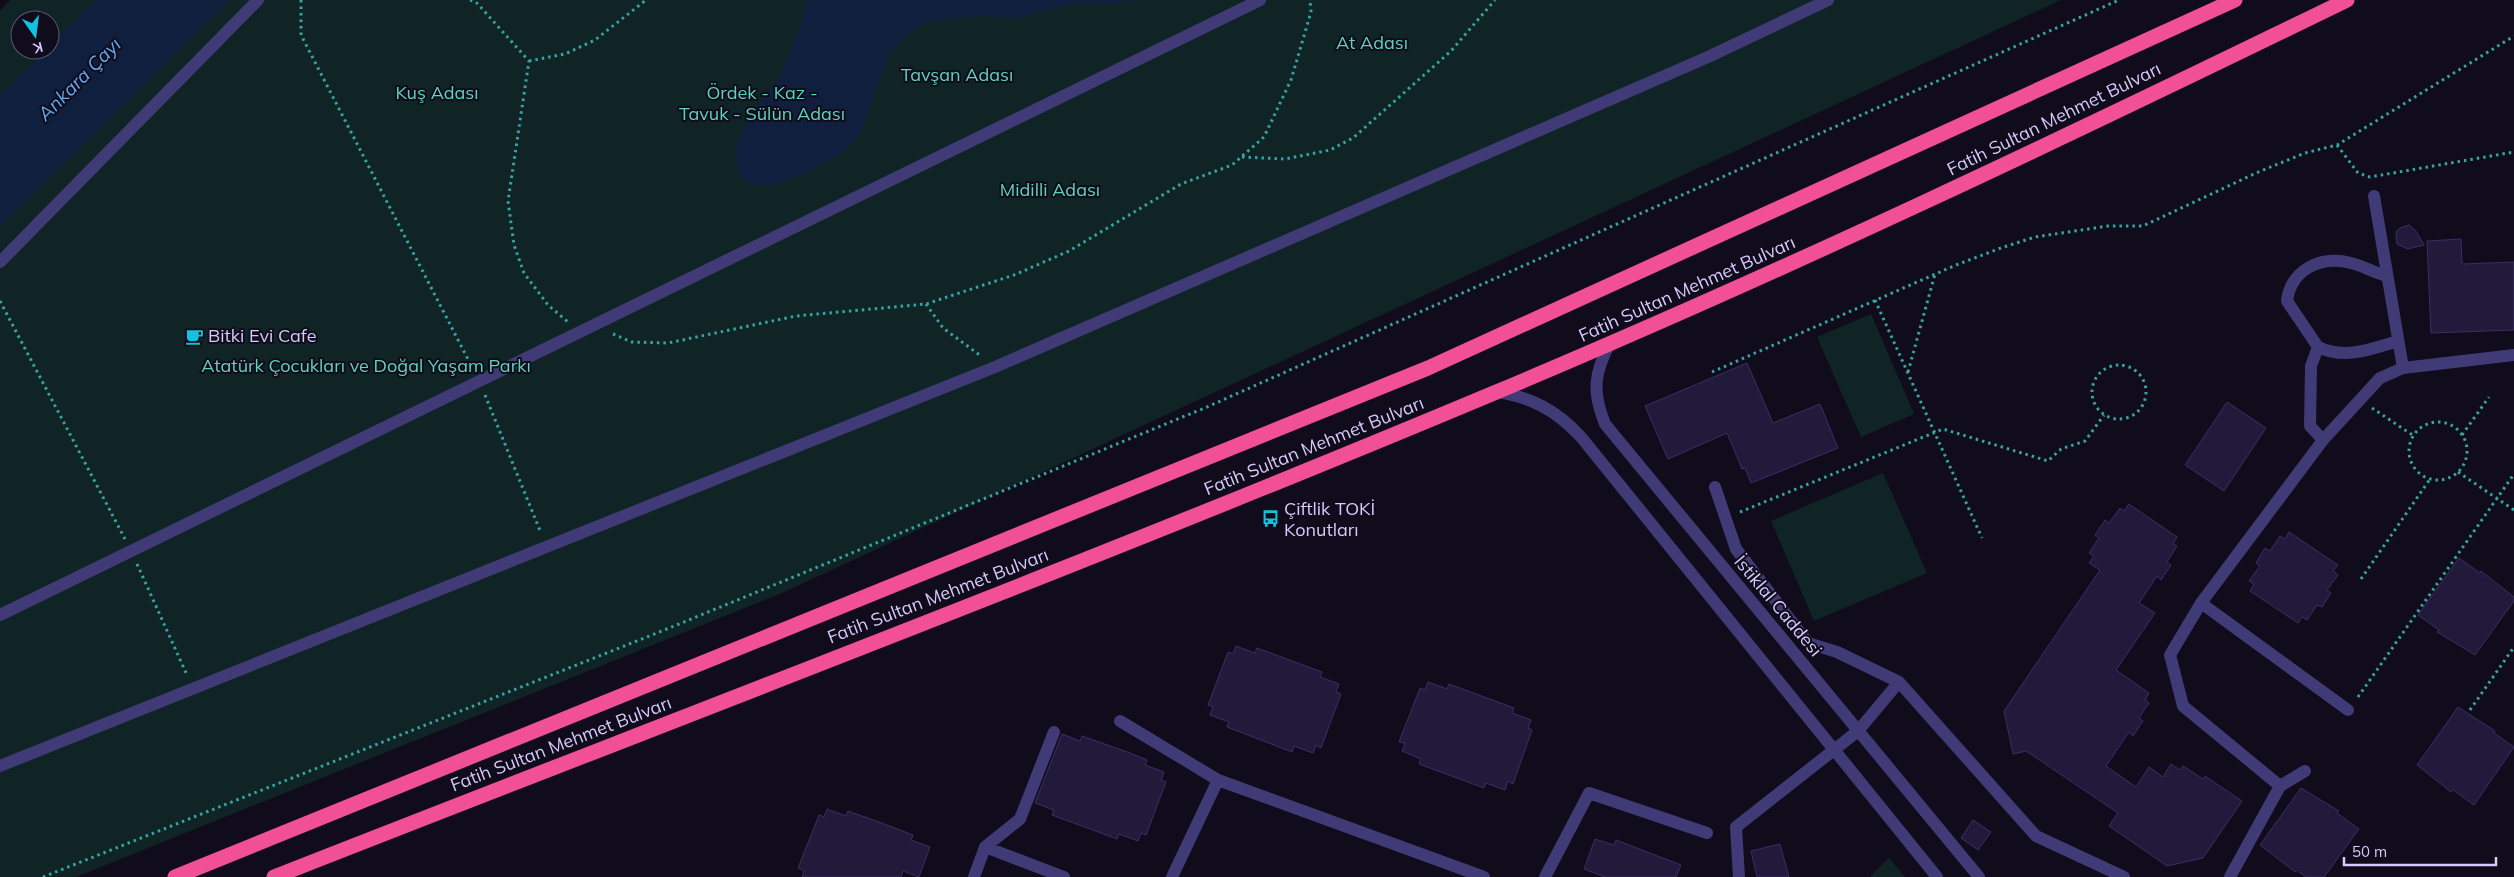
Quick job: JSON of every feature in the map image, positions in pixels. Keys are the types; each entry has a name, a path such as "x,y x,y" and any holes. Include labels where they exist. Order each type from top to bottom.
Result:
{"highway":[{"name":"Fatih Sultan Mehmet Bulvarı","path":"175,877 1428,368 2235,0"},
{"name":"Fatih Sultan Mehmet Bulvarı","path":"274,877 1257,491 1497,392 1852,237 2347,0"}],"street":[{"path":"0,262 258,0"},
{"path":"0,615 1260,0"},
{"path":"0,766 546,545 995,367 1708,57 1828,0"},
{"path":"2374,196 2403,368"},
{"path":"2387,276 2370,272 2350,263 2337,261 2314,264 2296,276 2291,283 2287,301 2318,347 2334,353 2345,354 2398,342"},
{"name":"İstiklal Caddesi","path":"1610,343 1598,370 1596,389 1598,407 1605,424 1979,877"},
{"path":"2318,347 2311,366 2310,426 2322,440"},
{"path":"2280,786 2183,706 2170,655 2201,603 2322,440 2380,378 2403,368 2514,355"},
{"path":"1497,392 1519,395 1534,401 1564,419 1937,877"},
{"path":"1714,487 1736,549 1808,643 1837,652 1899,682 2036,836 2124,877"},
{"path":"2201,603 2348,710"},
{"path":"1739,877 1736,828 1833,748 1858,731 1899,682"},
{"path":"1120,721 1218,780 1484,877"},
{"path":"974,877 985,848 1020,820 1054,732"},
{"path":"2230,877 2280,786 2305,771"},
{"path":"1172,877 1218,780"},
{"path":"1545,877 1590,793 1707,834"},
{"path":"985,848 1064,877"}],"path":[{"path":"300,0 302,35 479,381 546,545"},
{"path":"470,0 476,2 529,61"},
{"path":"529,61 565,54 595,40 646,0"},
{"path":"529,61 508,201 514,245 524,273 548,305 579,331 612,334 632,342 668,343 796,316 926,304 1014,275 1069,251 1181,184 1232,165 1264,137 1291,80 1311,12 1310,0"},
{"path":"1241,157 1285,159 1330,150 1353,138 1451,52 1495,0"},
{"path":"43,877 662,631 1207,407 2119,0"},
{"path":"1712,372 1935,274 2035,237 2108,226 2143,226 2256,173 2305,153 2337,145 2514,36"},
{"path":"2337,145 2358,173 2370,177 2514,152"},
{"path":"1908,373 1935,274"},
{"path":"1875,300 1982,538"},
{"path":"0,301 131,551 192,687"},
{"path":"926,304 943,328 995,367"},
{"path":"2113,366 2134,370 2145,386 2144,401 2141,407 2131,416 2124,418 2117,419 2104,415 2094,404 2092,397 2093,384 2096,377 2113,366"},
{"path":"2462,435 2489,397"},
{"path":"2372,407 2414,436"},
{"path":"1725,518 1943,429 2048,461 2061,449 2085,441 2104,415"},
{"path":"2439,422 2454,426 2462,435 2468,452 2463,466 2458,472 2445,479 2431,479 2417,471 2410,458 2409,450 2414,436 2425,426 2439,422"},
{"path":"2458,472 2514,510"},
{"path":"2348,710 2514,474"},
{"path":"2360,579 2431,479"},
{"path":"2470,710 2514,647"}],"green space":[{"name":"Atatürk Çocukları ve Doğal Yaşam Parkı","path":"10,0 2061,0 782,593 76,877 0,877 0,11"},
{"path":"1871,314 1914,414 1861,437 1817,337"},
{"path":"1883,473 1927,573 1814,621 1771,521"},
{"path":"1889,858 1905,877 1870,877"}],"water":[{"name":"Ankara Çayı","path":"95,0 230,0 0,226 0,95 35,60 60,60 60,35"},
{"path":"808,0 1139,0 1105,4 1073,4 1019,18 977,16 926,22 903,38 889,55 860,134 845,151 808,172 774,185 752,185 740,178 736,158 737,145 746,124 785,66"}],"building":[{"path":"2409,225 2416,231 2424,245 2408,249 2397,244 2396,232 2400,228"},
{"path":"2461,239 2462,264 2514,262 2514,330 2431,333 2427,241"},
{"path":"1747,363 1773,423 1820,404 1838,448 1751,483 1745,468 1742,469 1727,433 1668,459 1645,406"},
{"path":"2227,402 2266,428 2224,491 2185,465"},
{"path":"2129,504 2177,537 2173,544 2177,546 2167,562 2171,565 2161,580 2157,576 2139,603 2155,613 2116,670 2149,693 2145,700 2149,703 2139,718 2143,721 2133,736 2129,732 2106,766 2136,787 2149,767 2163,777 2171,764 2180,770 2183,766 2203,779 2205,776 2242,801 2203,858 2167,866 2109,826 2118,813 2026,751 2013,754 2004,711 2100,570 2089,563 2094,556 2089,553 2099,538 2095,535 2105,520 2109,523 2120,508 2124,511"},
{"path":"2289,532 2338,565 2333,571 2338,575 2327,590 2331,593 2322,607 2317,605 2307,620 2302,617 2298,623 2250,591 2254,584 2249,581 2260,566 2256,563 2265,548 2270,551 2280,536 2285,539"},
{"path":"2459,558 2480,573 2481,571 2514,597 2514,601 2475,655 2437,632 2439,630 2418,615"},
{"path":"1236,646 1255,653 1257,648 1322,672 1320,677 1339,684 1336,692 1341,694 1321,748 1316,745 1313,753 1294,746 1292,752 1227,727 1229,722 1210,715 1213,707 1208,705 1228,652 1233,654"},
{"path":"1428,682 1447,689 1449,684 1487,698 1514,708 1512,713 1531,720 1528,728 1532,730 1513,784 1508,781 1505,790 1486,783 1484,788 1419,764 1421,759 1402,751 1405,743 1399,742 1420,688 1425,690"},
{"path":"2458,707 2495,731 2494,733 2514,747 2474,805 2453,790 2451,792 2417,765"},
{"path":"1062,734 1080,741 1082,736 1130,753 1147,760 1145,765 1164,772 1161,780 1166,782 1146,835 1141,833 1138,841 1119,834 1117,839 1052,815 1054,810 1035,803"},
{"path":"2301,788 2339,811 2337,813 2359,829 2324,877 2306,877 2296,870 2295,872 2260,845"},
{"path":"827,809 846,816 848,811 879,822 913,835 911,840 930,847 919,877 903,871 901,877 802,877 804,871 798,868 819,815 824,817"},
{"path":"1973,820 1991,832 1978,850 1961,838"},
{"path":"1595,839 1614,845 1616,840 1681,865 1676,877 1605,877 1584,869"},
{"path":"1780,844 1789,877 1757,877 1751,851"}],"place":[{"name":"Bitki Evi Cafe","path":"194,336"},
{"name":"Çiftlik TOKİ Konutları","path":"1270,519"}],"park label":[{"name":"At Adası","path":"1372,43"},
{"name":"Tavşan Adası","path":"957,75"},
{"name":"Kuş Adası","path":"437,93"},
{"name":"Ördek - Kaz - Tavuk - Sülün Adası","path":"762,104"},
{"name":"Midilli Adası","path":"1050,190"}]}
